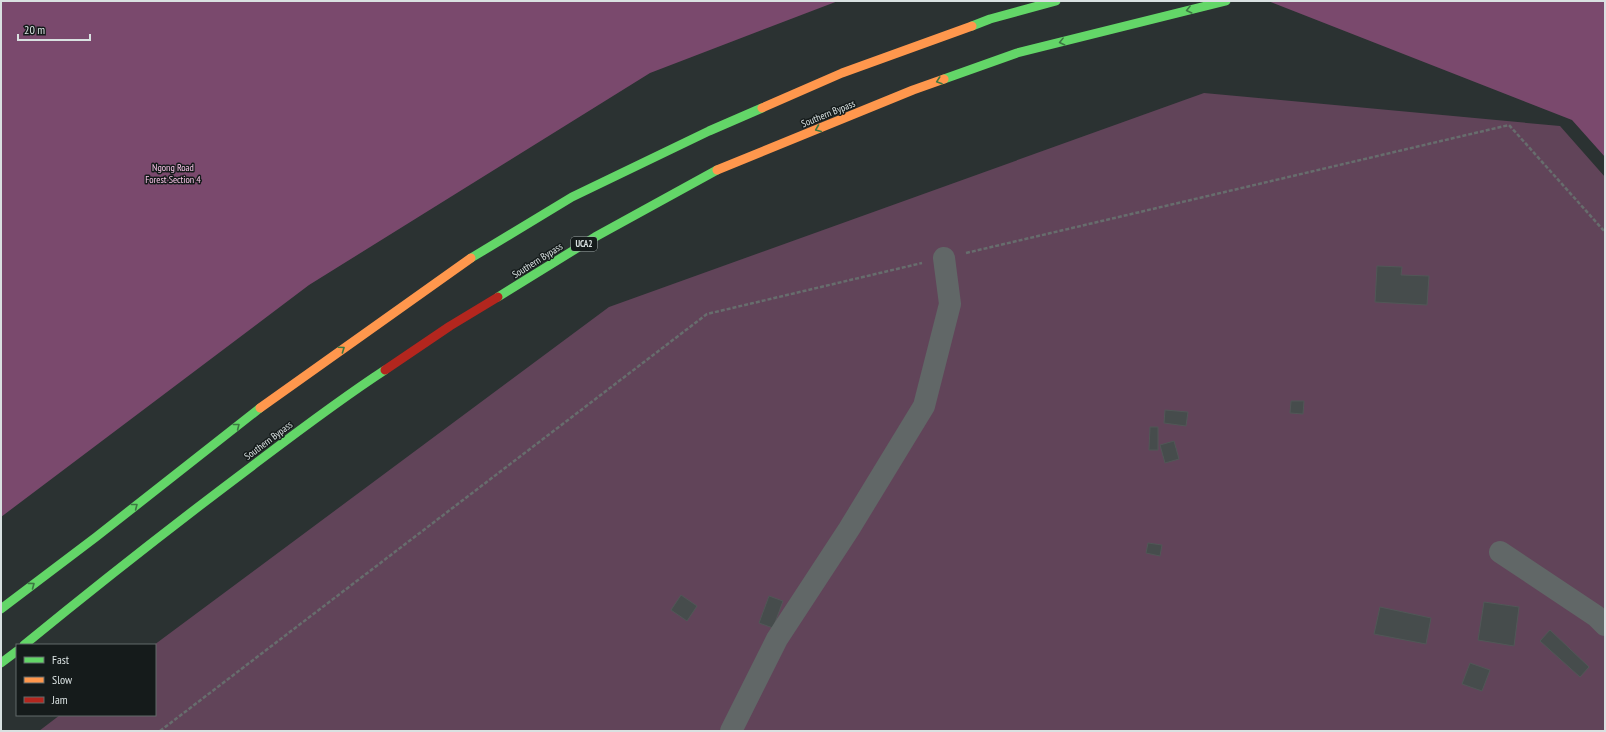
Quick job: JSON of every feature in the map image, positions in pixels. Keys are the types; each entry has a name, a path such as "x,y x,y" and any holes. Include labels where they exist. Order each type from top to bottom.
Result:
{"highway":[{"path":"1,609 96,537 275,396 481,251 572,197 709,131 842,73 990,19 1056,1"},
{"name":"Southern Bypass","path":"25,644 112,573 347,395 450,326 588,241 719,169 913,90 1017,53 1226,1"},
{"path":"1,663 16,652"}],"street":[{"path":"731,731 777,639 848,529 924,406 950,304 944,258"},
{"path":"1500,552 1596,616 1605,625"}],"path":[{"path":"160,731 707,314 1509,125 1605,232"}],"shaded area":[{"path":"1204,93 1560,126 1605,177 1605,731 39,731 59,716 156,716 155,644 609,307"}],"green space":[{"name":"Ngong Road Forest Section 4","path":"1,1 838,1 650,73 309,285 1,517"},
{"path":"1268,1 1605,1 1605,157 1572,120"}],"building":[{"path":"1377,266 1402,267 1401,275 1429,276 1427,305 1375,302"},
{"path":"1291,401 1304,401 1303,414 1290,413"},
{"path":"1165,410 1188,412 1186,426 1164,423"},
{"path":"1150,427 1158,427 1158,450 1149,450"},
{"path":"1174,441 1179,459 1165,463 1160,445"},
{"path":"1148,543 1162,545 1160,556 1146,553"},
{"path":"681,595 697,606 687,621 671,610"},
{"path":"769,596 783,601 773,628 759,623"},
{"path":"1484,602 1519,607 1514,646 1478,640"},
{"path":"1380,607 1431,618 1426,644 1374,634"},
{"path":"1550,630 1589,667 1580,677 1540,641"},
{"path":"1470,663 1490,670 1482,691 1462,684"}],"traffic: fast":[{"path":"972,26 990,19 1056,1"},
{"path":"944,79 1017,53 1226,1"},
{"path":"471,258 572,197 709,131 762,108"},
{"path":"498,297 595,237 717,170"},
{"path":"25,644 141,551 230,483 322,414 385,370"},
{"path":"1,609 96,537 260,408"},
{"path":"1,663 16,652"}],"traffic: slow":[{"path":"762,108 842,73 972,26"},
{"path":"717,170 913,90 944,79"},
{"path":"260,408 471,258"}],"traffic: jam":[{"path":"385,370 450,326 498,297"}]}
